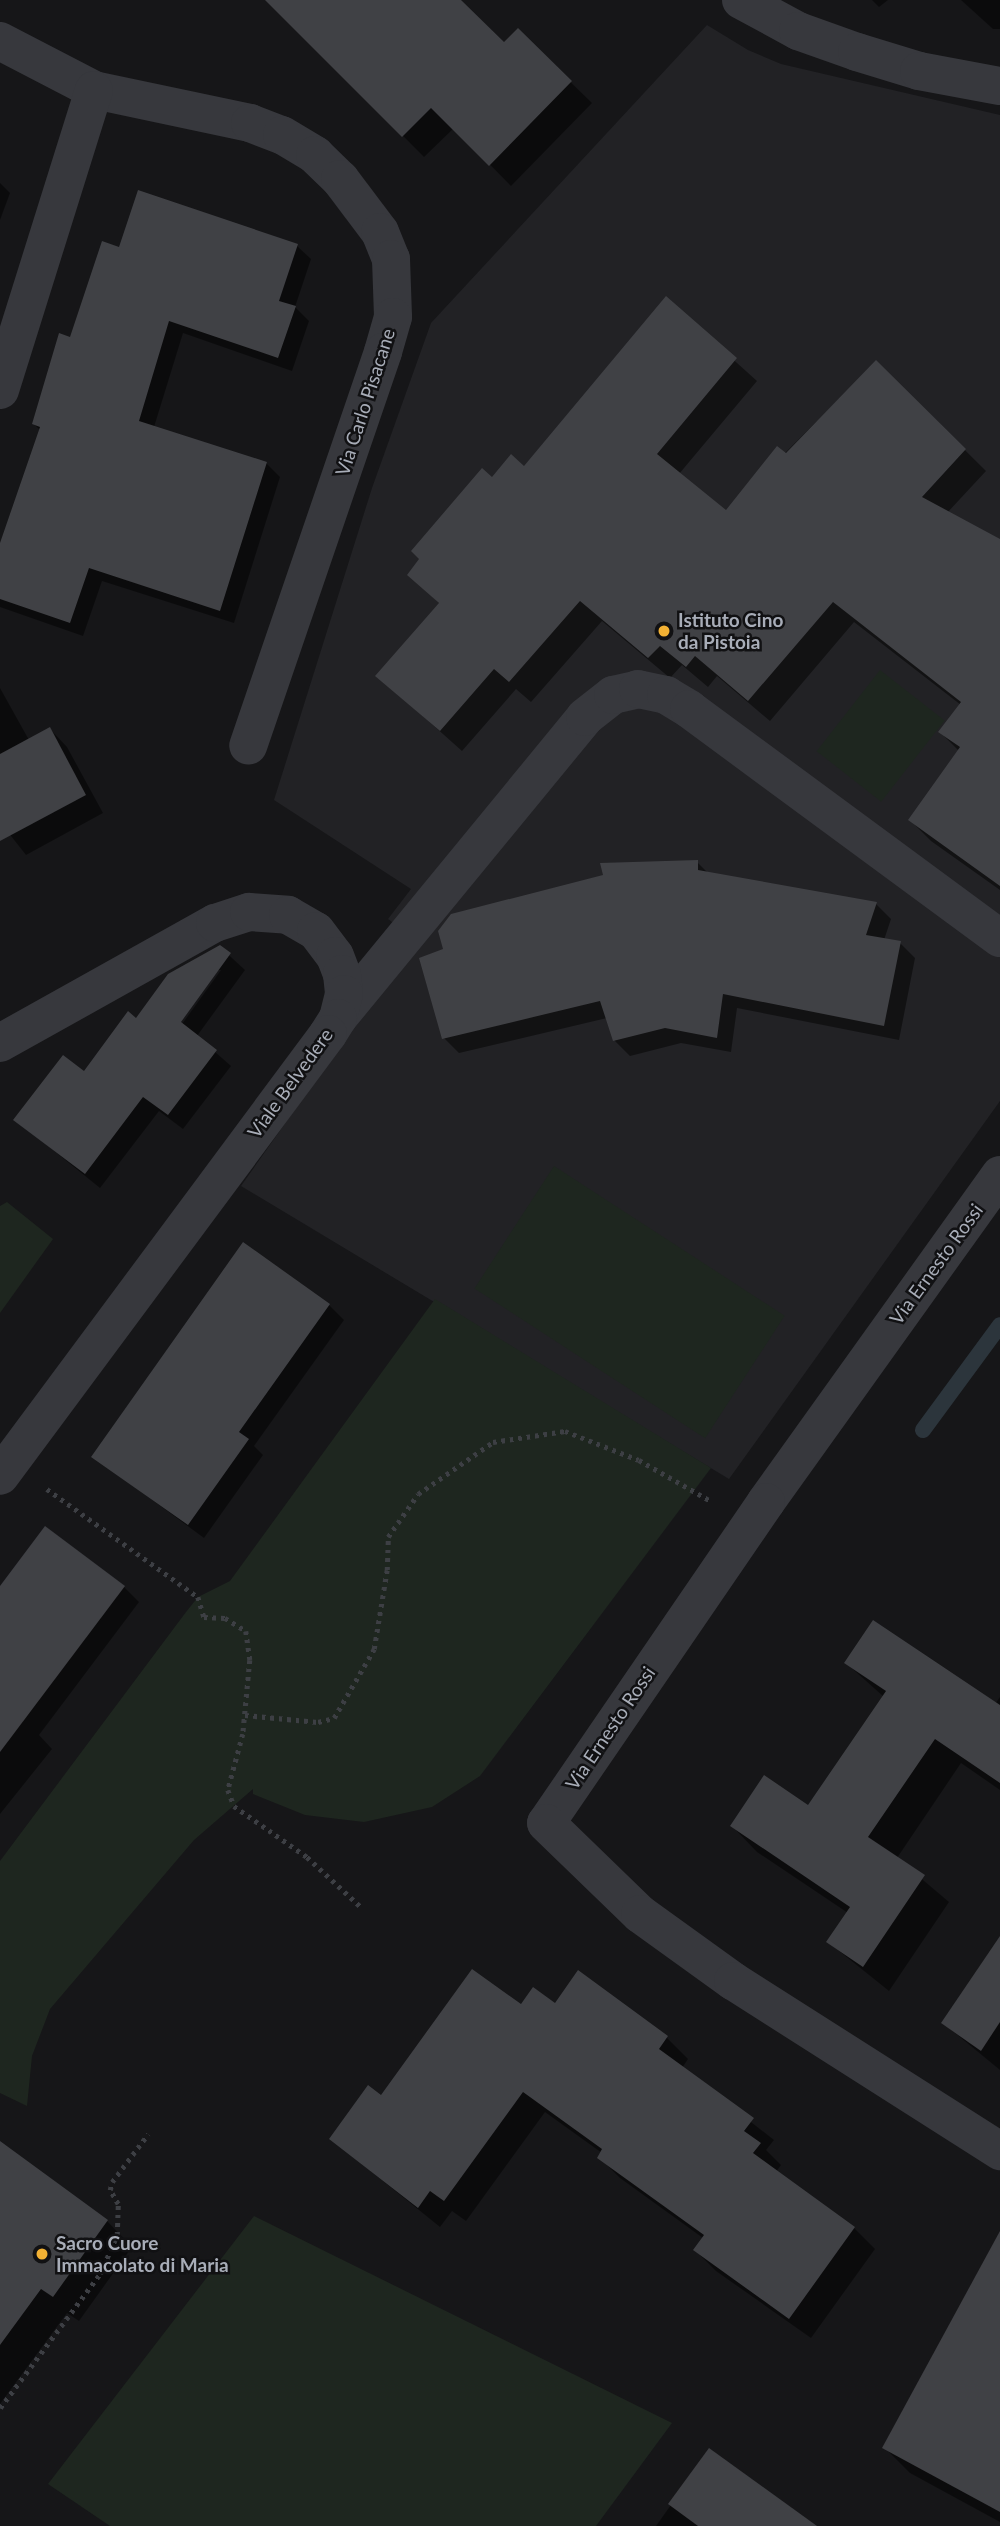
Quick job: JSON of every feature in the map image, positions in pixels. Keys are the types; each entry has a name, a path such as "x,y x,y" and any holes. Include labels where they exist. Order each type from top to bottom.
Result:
{"street":[{"path":"741,0 798,31 857,52 919,71 1000,86"},
{"name":"Via Carlo Pisacane","path":"0,41 94,90 250,123 282,135 315,155 340,179 380,232 391,259 393,317 383,352 248,746"},
{"path":"0,390 94,90"},
{"path":"338,1018 585,717 624,691 653,691 690,709 1000,938"},
{"name":"Viale Belvedere","path":"0,1043 215,923 249,912 288,915 328,943 342,974 344,994 338,1018 5,1469"},
{"name":"Via Ernesto Rossi","path":"1000,1175 748,1528 546,1823 596,1874 661,1929 837,2050 1000,2151"}],"path":[{"path":"245,1715 318,1722 334,1718 374,1649 387,1570 388,1537 418,1494 494,1442 565,1431 639,1460 696,1490 748,1528"},
{"path":"5,1469 198,1597 204,1617 239,1623 246,1631 250,1660 245,1715 228,1790 234,1806 307,1857 362,1908"},
{"path":"0,2408 100,2274 117,2235 118,2204 110,2190 112,2182 148,2134"}],"shaded area":[{"name":"Istituto Cino da Pistoia","path":"707,25 748,50 781,64 1000,115 1000,1101 729,1479 241,1186 415,939 388,919 411,889 274,800 372,488 431,323"},
{"path":"880,670 945,720 881,802 817,751"},
{"path":"554,1166 785,1316 705,1438 474,1288"},
{"path":"7,1202 53,1239 0,1313 0,1206"},
{"path":"435,1299 711,1468 480,1776 432,1807 364,1822 305,1815 253,1794 253,1789 194,1840 50,2009 32,2056 27,2106 0,2093 0,1861 198,1597 230,1581"},
{"path":"254,2216 672,2423 596,2526 110,2526 48,2484"}],"building":[{"path":"265,0 461,0 504,42 518,28 572,81 489,166 431,108 402,137"},
{"path":"138,190 298,244 279,301 296,306 278,358 169,321 139,421 267,462 220,611 89,568 70,623 0,599 0,543 40,427 32,424 59,333 70,337 102,241 119,247"},
{"path":"666,296 737,358 657,454 726,510 777,446 786,453 876,360 966,449 922,497 1000,539 1000,886 908,820 960,747 938,732 961,702 833,602 748,701 695,656 686,667 660,646 648,658 580,601 509,682 494,669 440,731 375,676 439,603 407,575 419,559 411,551 482,468 492,477 511,454 524,466"},
{"path":"50,727 86,795 0,841 0,754"},
{"path":"698,860 698,870 877,902 866,935 901,941 884,1026 723,994 717,1038 665,1028 613,1041 600,1001 442,1039 419,958 443,949 438,931 451,914 603,875 600,863"},
{"path":"220,945 231,953 181,1022 217,1050 168,1115 143,1097 85,1174 13,1120 63,1055 84,1071 128,1011 136,1018 168,974"},
{"path":"243,1242 330,1304 239,1432 249,1439 188,1525 91,1457"},
{"path":"45,1526 125,1586 0,1752 0,1586"},
{"path":"873,1620 1000,1705 1000,1783 935,1739 868,1837 925,1875 863,1967 826,1942 850,1907 730,1826 764,1775 808,1805 886,1691 844,1663"},
{"path":"1000,1936 1000,2022 981,2051 941,2023"},
{"path":"472,1969 521,2004 533,1987 555,2003 578,1970 668,2036 659,2049 754,2118 744,2131 761,2143 753,2153 855,2227 789,2319 693,2250 704,2235 597,2158 602,2149 523,2092 444,2201 430,2191 418,2208 329,2139 368,2085 381,2095"},
{"name":"Sacro Cuore Immacolato di Maria","path":"0,2141 108,2220 53,2297 41,2289 0,2345"},
{"path":"1000,2231 1000,2512 882,2448"},
{"path":"709,2448 817,2526 698,2526 668,2504"}],"waterway":[{"path":"923,1430 1000,1325"}],"place":[{"name":"Istituto Cino da Pistoia","path":"664,631"},
{"name":"Sacro Cuore Immacolato di Maria","path":"42,2254"}]}
